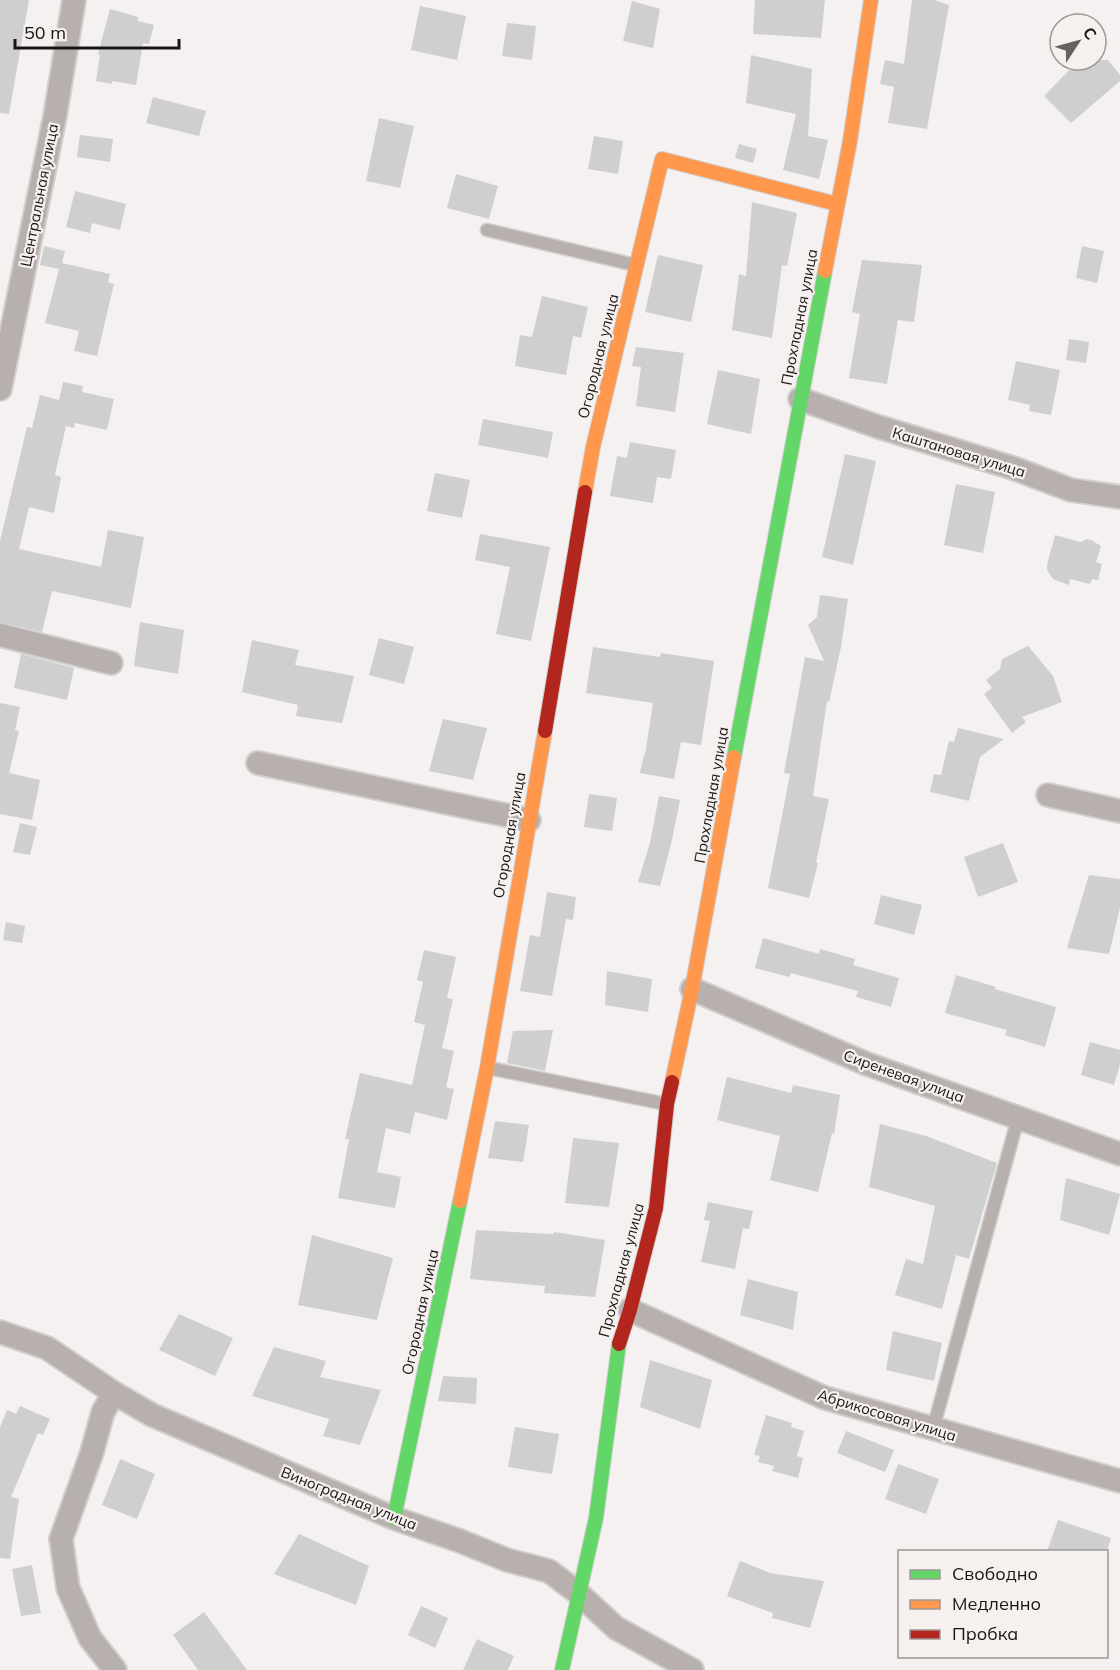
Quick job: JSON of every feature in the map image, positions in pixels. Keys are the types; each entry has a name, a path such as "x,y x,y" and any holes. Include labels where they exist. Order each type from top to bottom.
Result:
{"street":[{"name":"Центральная улица","path":"0,388 55,116 74,0"},
{"name":"Прохладная улица","path":"562,1670 596,1518 618,1348 656,1208 667,1104 692,990 800,399 850,141 871,0"},
{"name":"Огородная улица","path":"394,1518 487,1068 593,447 662,159 837,204"},
{"name":"Каштановая улица","path":"800,399 879,427 1013,468 1071,490 1120,497"},
{"path":"0,635 111,663"},
{"path":"258,763 529,820"},
{"path":"1048,795 1120,811"},
{"name":"Сиреневая улица","path":"692,990 867,1064 1120,1154"},
{"name":"Абрикосовая улица","path":"630,1310 825,1398 1120,1481"},
{"name":"Виноградная улица","path":"0,1332 46,1348 152,1415 394,1518 507,1560 549,1571 578,1593 616,1628 692,1670"},
{"path":"114,1393 103,1412 92,1452 62,1539 68,1588 90,1638 115,1670"}],"lane":[{"path":"487,230 637,266"},
{"path":"487,1068 667,1104"},
{"path":"933,1429 1018,1118"}],"building":[{"path":"0,0 29,0 9,114 0,113"},
{"path":"755,0 825,0 821,38 753,34"},
{"path":"912,0 935,0 949,5 927,129 888,123 894,87 880,84 885,60 904,64"},
{"path":"632,1 660,9 653,48 623,41"},
{"path":"420,6 466,16 457,60 411,50"},
{"path":"110,9 138,17 138,21 154,25 149,44 143,43 136,85 96,81 100,55 98,54"},
{"path":"507,23 536,26 532,60 502,56"},
{"path":"751,55 812,69 808,136 828,140 819,179 783,170 796,114 746,103"},
{"path":"1108,60 1120,75 1120,81 1071,123 1044,96 1067,72 1108,72"},
{"path":"153,97 206,111 199,136 146,123"},
{"path":"379,118 414,126 400,188 366,181"},
{"path":"80,135 113,139 110,162 77,157"},
{"path":"594,136 623,141 618,174 588,169"},
{"path":"739,144 757,149 753,163 735,158"},
{"path":"456,174 498,186 489,219 447,208"},
{"path":"75,191 126,204 120,230 92,223 90,233 66,227"},
{"path":"752,202 797,213 787,266 782,265 772,338 732,330 739,274 746,276"},
{"path":"44,246 65,251 62,263 110,274 108,282 114,284 97,356 74,351 79,331 45,323 59,269 40,265"},
{"path":"1082,246 1104,251 1097,283 1076,278"},
{"path":"658,255 703,265 691,322 645,312"},
{"path":"862,260 922,265 914,322 898,320 887,384 849,378 860,314 852,312"},
{"path":"542,296 588,307 581,338 573,336 566,375 515,366 520,335 532,337"},
{"path":"1069,339 1089,342 1086,363 1066,360"},
{"path":"636,347 684,353 675,412 636,406 641,367 632,366"},
{"path":"1016,361 1060,370 1051,415 1029,411 1030,405 1008,400"},
{"path":"718,370 760,379 751,434 707,424"},
{"path":"63,382 83,386 82,392 114,399 107,430 75,423 74,428 66,426 55,475 61,477 54,513 29,507 19,549 101,567 108,530 144,537 131,608 52,591 42,632 0,622 0,541 27,427 32,428 40,395 59,400"},
{"path":"483,419 553,432 548,458 478,445"},
{"path":"630,442 676,450 671,479 657,477 653,503 610,496 617,456 627,458"},
{"path":"845,454 876,461 853,565 822,557"},
{"path":"435,473 470,480 462,518 427,511"},
{"path":"956,484 995,492 983,553 944,545"},
{"path":"480,534 550,547 531,641 496,634 510,567 475,560"},
{"path":"1055,535 1080,542 1087,539 1101,546 1096,562 1102,564 1098,580 1092,579 1090,584 1070,579 1069,585 1053,579 1047,570 1047,565"},
{"path":"820,595 848,599 841,647 829,702 827,701 813,796 829,799 816,863 818,863 809,898 768,888 790,774 784,773 805,657 824,661 808,625 817,617"},
{"path":"140,622 184,630 178,674 134,666"},
{"path":"379,638 414,647 404,684 369,675"},
{"path":"252,640 299,650 295,665 354,676 342,723 296,716 298,705 242,692"},
{"path":"1028,646 1053,676 1062,702 1022,717 1026,722 1012,733 984,694 992,688 986,680 1000,669 1002,659"},
{"path":"593,647 660,657 661,653 714,661 701,745 681,742 674,779 640,773 653,703 586,693"},
{"path":"21,654 74,668 67,700 14,688"},
{"path":"0,703 20,707 15,730 19,731 9,773 40,780 32,820 0,814"},
{"path":"443,719 487,728 473,780 429,771"},
{"path":"958,728 1004,739 980,757 969,801 930,792 934,774 941,775 949,741 954,742"},
{"path":"589,794 617,798 612,831 584,827"},
{"path":"659,796 680,800 660,886 638,882 650,843"},
{"path":"20,823 37,827 30,855 13,852"},
{"path":"1003,843 1018,882 978,897 964,857"},
{"path":"1089,875 1120,879 1120,908 1109,954 1067,948"},
{"path":"547,892 576,897 573,920 566,919 552,996 520,991 530,935 540,937"},
{"path":"881,895 922,905 914,935 874,924"},
{"path":"6,922 25,926 22,943 3,940"},
{"path":"763,938 819,954 820,949 855,959 853,965 899,978 891,1007 856,997 858,991 791,973 789,977 755,968"},
{"path":"424,950 456,957 447,998 453,999 442,1048 454,1051 446,1087 454,1089 447,1120 415,1112 410,1134 386,1128 377,1172 401,1177 395,1208 338,1198 349,1139 345,1139 360,1073 412,1085 425,1025 414,1022 423,982 417,980"},
{"path":"607,971 652,979 648,1012 605,1005"},
{"path":"956,975 1056,1007 1045,1047 1005,1035 1007,1030 945,1013"},
{"path":"553,1030 545,1071 507,1063 513,1031"},
{"path":"1090,1042 1120,1050 1120,1064 1114,1085 1081,1075"},
{"path":"727,1077 791,1093 793,1085 840,1095 834,1134 832,1133 818,1192 770,1180 780,1136 717,1120"},
{"path":"495,1121 529,1125 523,1162 488,1158"},
{"path":"880,1124 926,1136 997,1163 969,1259 956,1255 942,1309 895,1295 906,1259 923,1264 935,1206 869,1187"},
{"path":"573,1138 619,1143 609,1207 565,1203"},
{"path":"1066,1178 1120,1194 1109,1235 1060,1220"},
{"path":"708,1202 753,1211 749,1229 743,1228 735,1269 701,1262 710,1221 704,1220"},
{"path":"476,1230 553,1234 554,1232 605,1240 595,1297 544,1293 545,1286 470,1279"},
{"path":"312,1235 393,1258 377,1320 298,1305"},
{"path":"748,1279 798,1292 793,1330 740,1315"},
{"path":"179,1314 233,1338 215,1376 159,1350"},
{"path":"893,1331 942,1343 934,1381 886,1370"},
{"path":"274,1347 326,1361 320,1377 381,1390 360,1445 323,1436 329,1419 252,1396"},
{"path":"650,1360 712,1380 700,1429 640,1407"},
{"path":"443,1376 477,1378 476,1404 438,1401"},
{"path":"20,1406 50,1419 43,1435 38,1433 11,1497 19,1499 10,1559 0,1558 0,1427 7,1410 16,1414"},
{"path":"766,1415 792,1423 791,1427 804,1431 797,1456 803,1458 798,1478 772,1471 774,1466 758,1462 760,1456 754,1455"},
{"path":"515,1427 559,1434 552,1474 508,1467"},
{"path":"846,1431 894,1450 885,1472 837,1453"},
{"path":"120,1459 155,1474 137,1519 102,1505"},
{"path":"898,1464 939,1479 926,1514 885,1499"},
{"path":"1058,1520 1111,1538 1107,1550 1047,1550"},
{"path":"299,1534 369,1566 356,1605 274,1574"},
{"path":"740,1561 770,1573 824,1581 810,1628 772,1618 773,1613 727,1596"},
{"path":"32,1565 41,1613 21,1616 12,1569"},
{"path":"421,1606 448,1618 435,1648 408,1635"},
{"path":"204,1612 247,1670 198,1670 173,1635"},
{"path":"477,1639 514,1656 508,1670 463,1670"}],"traffic: fast":[{"path":"734,757 825,271"},
{"path":"394,1518 460,1201"},
{"path":"562,1670 596,1518 619,1344"}],"traffic: slow":[{"path":"825,271 850,141 871,0"},
{"path":"585,492 593,447 662,159 837,204"},
{"path":"460,1201 487,1068 545,731"},
{"path":"672,1082 692,989 734,757"}],"traffic: jam":[{"path":"545,731 585,492"},
{"path":"619,1344 656,1208 667,1104 672,1082"}]}
